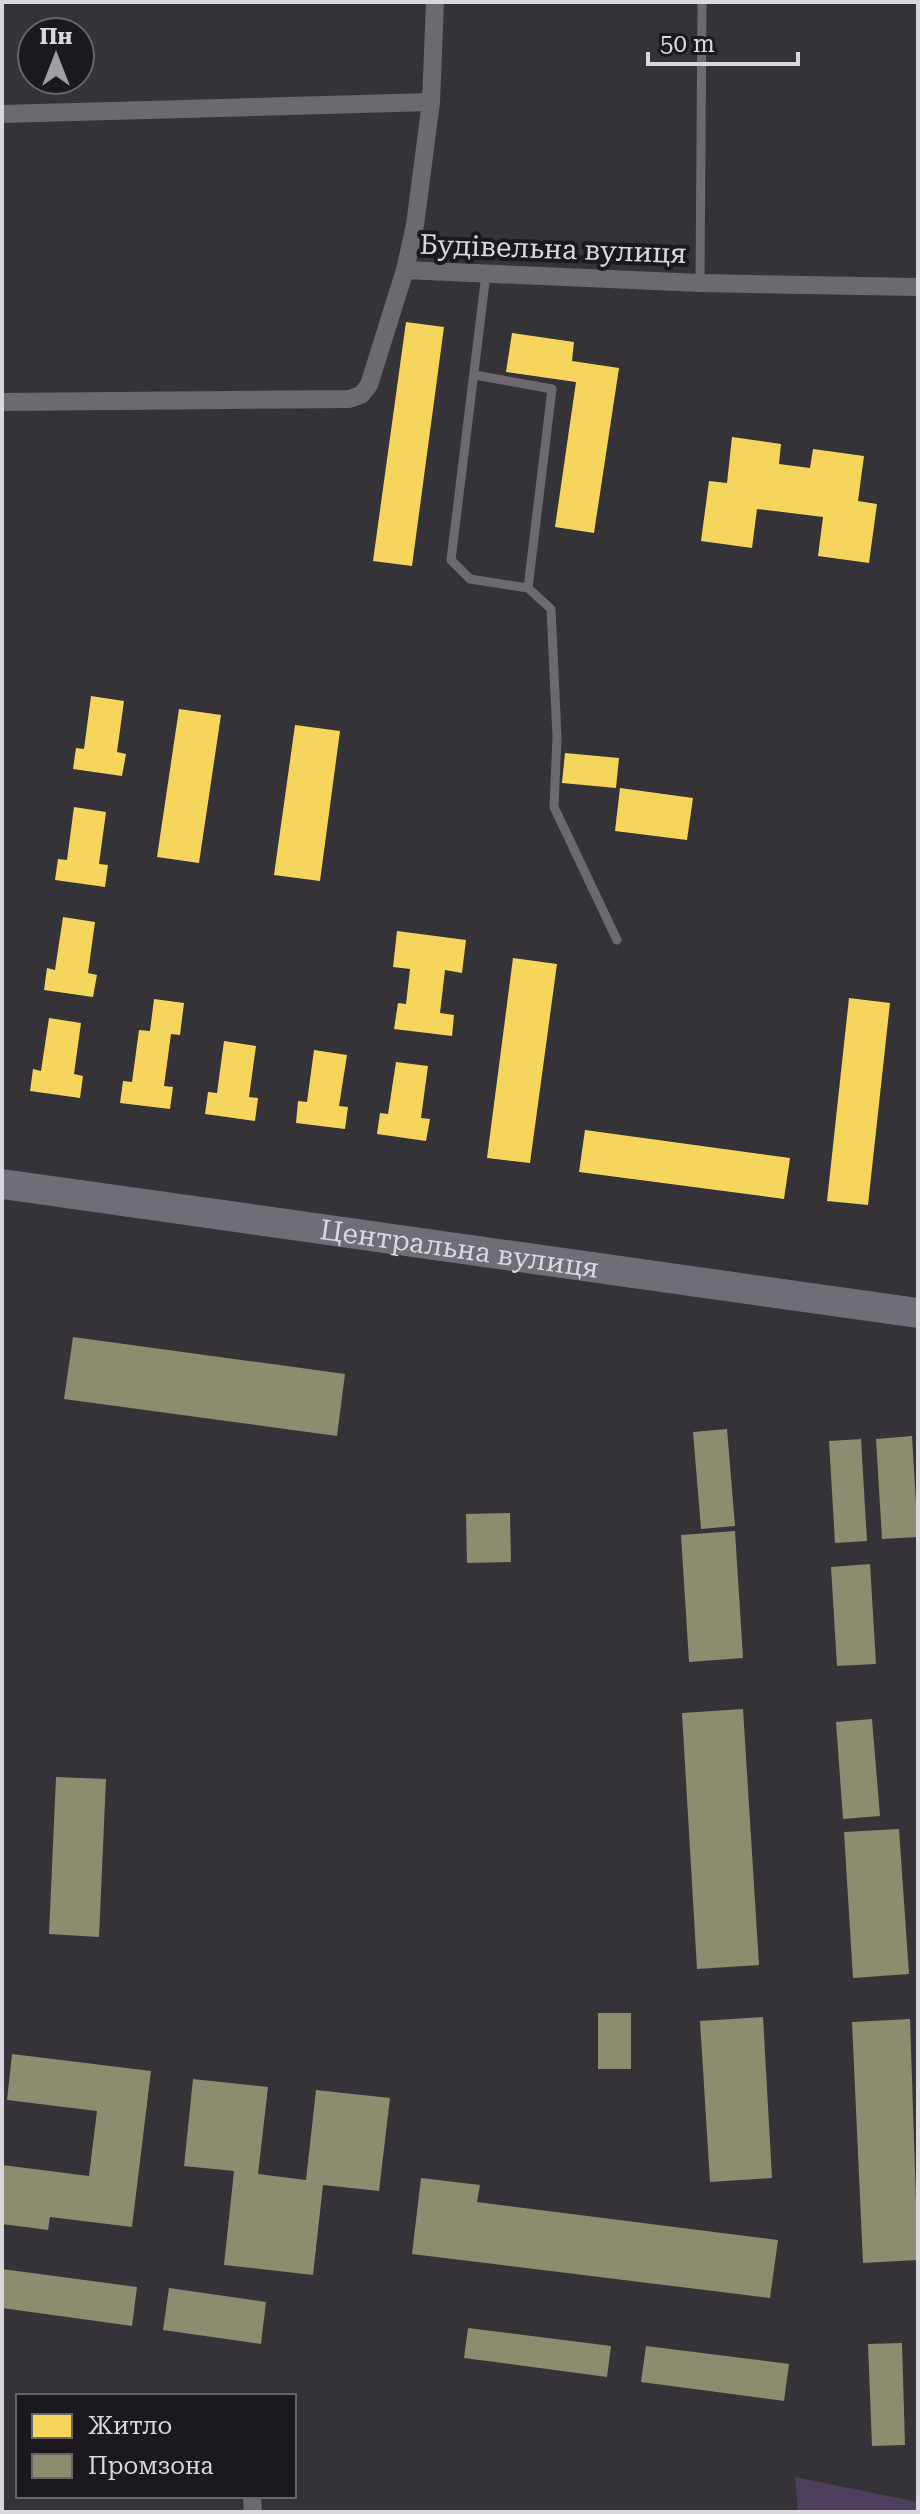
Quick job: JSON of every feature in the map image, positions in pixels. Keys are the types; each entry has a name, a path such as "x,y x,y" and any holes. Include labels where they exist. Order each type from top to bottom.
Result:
{"highway":[{"name":"Центральна вулиця","path":"2,1184 918,1313"}],"street":[{"path":"405,270 415,225 431,102 435,2"},
{"path":"2,114 431,102"},
{"name":"Будівельна вулиця","path":"2,402 349,399 361,395 369,385 405,270 700,283 918,287"}],"lane":[{"name":"Будівельна вулиця","path":"700,283 702,2"},
{"path":"486,274 451,560 470,579 528,588 551,609 557,737 554,807 617,940"},
{"path":"475,375 552,389 528,588"}],"shaded area":[{"path":"795,2477 918,2502 918,2512 798,2512"}],"building: Житло":[{"path":"406,322 444,327 412,566 373,561"},
{"path":"512,333 574,342 572,361 619,368 594,533 555,527 576,382 506,372"},
{"path":"732,437 781,444 779,464 810,468 813,449 864,456 858,501 877,504 869,563 818,556 823,517 757,509 752,548 701,541 709,481 727,483"},
{"path":"91,696 124,701 117,752 126,754 122,776 73,769 76,748 84,749"},
{"path":"179,709 221,715 199,863 157,857"},
{"path":"295,725 340,731 320,881 274,875"},
{"path":"565,753 619,758 616,788 562,783"},
{"path":"620,788 693,798 687,840 615,831"},
{"path":"74,807 106,812 99,864 108,865 105,887 55,880 58,859 67,860"},
{"path":"63,917 95,922 88,973 97,975 93,997 44,990 47,968 55,970"},
{"path":"397,931 466,940 462,973 445,970 440,1013 454,1015 452,1036 394,1029 398,1003 406,1004 410,969 393,967"},
{"path":"513,958 557,964 530,1163 487,1158"},
{"path":"849,998 890,1003 868,1205 827,1201"},
{"path":"154,999 184,1003 180,1035 171,1034 164,1086 173,1087 170,1109 120,1103 123,1081 132,1082 139,1030 150,1031"},
{"path":"49,1018 81,1023 74,1074 83,1076 80,1098 30,1091 33,1069 41,1071"},
{"path":"224,1041 256,1046 249,1097 258,1098 255,1121 205,1114 208,1092 217,1093"},
{"path":"314,1050 347,1055 339,1106 348,1107 345,1129 296,1123 298,1101 307,1102"},
{"path":"396,1062 428,1066 421,1118 430,1119 426,1141 377,1134 380,1113 388,1114"},
{"path":"585,1130 790,1158 784,1199 579,1172"}],"building: Промзона":[{"path":"73,1337 345,1374 337,1436 64,1399"},
{"path":"727,1429 735,1526 701,1529 693,1432"},
{"path":"912,1436 918,1537 882,1539 876,1439"},
{"path":"861,1439 867,1541 835,1543 829,1441"},
{"path":"510,1513 511,1562 467,1563 466,1514"},
{"path":"735,1531 743,1658 689,1662 681,1535"},
{"path":"870,1564 876,1664 837,1666 831,1567"},
{"path":"743,1709 759,1965 697,1969 682,1713"},
{"path":"872,1719 880,1816 843,1819 836,1722"},
{"path":"56,1777 106,1779 99,1937 49,1934"},
{"path":"899,1829 909,1974 853,1978 844,1832"},
{"path":"598,2013 631,2013 631,2069 598,2069"},
{"path":"763,2017 772,2178 710,2182 700,2021"},
{"path":"910,2019 918,2260 863,2263 852,2022"},
{"path":"12,2054 151,2071 132,2227 50,2217 48,2230 2,2224 2,2165 89,2176 97,2111 7,2100"},
{"path":"193,2079 268,2087 258,2174 306,2180 316,2090 390,2098 379,2191 323,2185 313,2275 224,2265 234,2171 184,2166"},
{"path":"421,2178 480,2185 477,2202 778,2240 770,2298 412,2254"},
{"path":"2,2269 137,2287 132,2326 2,2308"},
{"path":"169,2288 266,2302 261,2344 163,2330"},
{"path":"468,2328 611,2346 607,2377 464,2358"},
{"path":"902,2343 905,2445 872,2446 868,2344"},
{"path":"646,2346 789,2364 784,2401 641,2382"}]}
